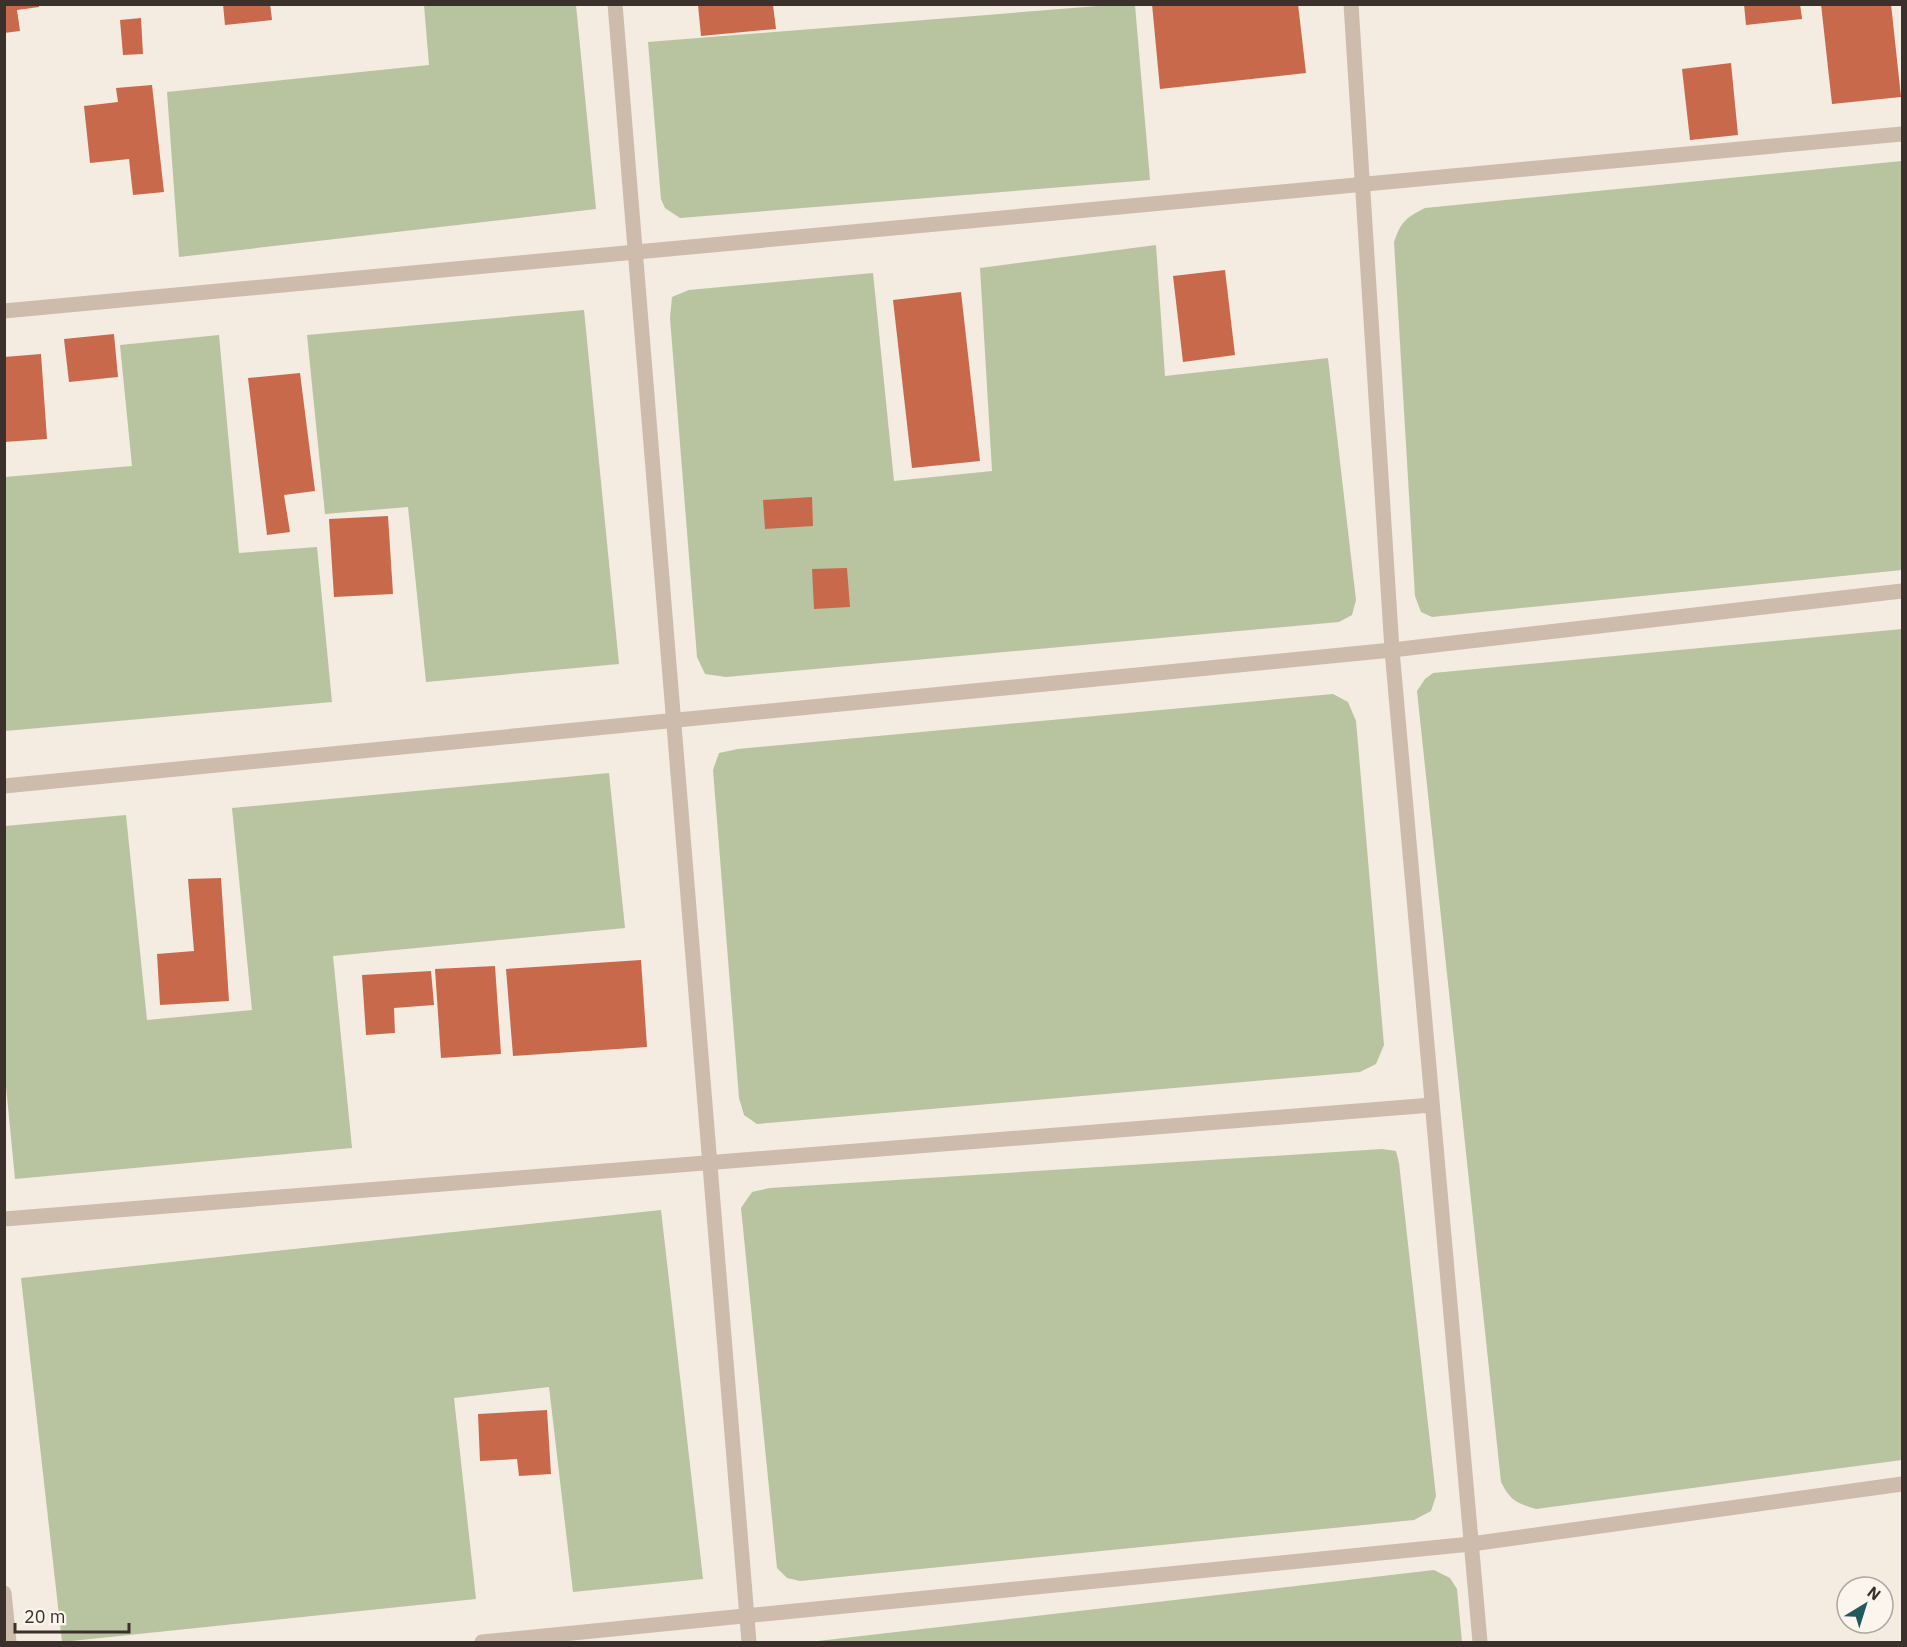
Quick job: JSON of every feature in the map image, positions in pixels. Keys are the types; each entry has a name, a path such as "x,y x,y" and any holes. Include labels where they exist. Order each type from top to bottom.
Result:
{"street":[{"path":"615,4 749,1642"},
{"path":"1351,4 1392,650 1480,1642"},
{"path":"4,311 1902,134"},
{"path":"4,786 1392,650 1902,591"},
{"path":"4,1220 1432,1105"},
{"path":"482,1642 1471,1544 1902,1484"},
{"path":"4,1593 9,1642"}],"green space":[{"path":"1123,4 1135,5 1150,180 680,218 665,208 661,199 648,42"},
{"path":"424,5 576,5 596,209 179,257 167,92 429,65"},
{"path":"1902,161 1902,570 1432,617 1421,612 1415,596 1394,242 1405,221 1425,208"},
{"path":"1156,245 1165,376 1328,358 1356,600 1352,615 1339,622 726,677 705,674 697,657 670,318 672,297 689,290 873,273 894,481 992,471 980,268"},
{"path":"584,310 619,664 426,682 408,507 325,514 307,335"},
{"path":"219,335 239,553 317,547 332,702 5,731 5,477 132,466 120,345"},
{"path":"1902,629 1902,1460 1536,1509 1523,1505 1507,1493 1501,1482 1417,691 1425,679 1433,673"},
{"path":"1333,694 1348,702 1356,721 1384,1045 1376,1064 1360,1072 757,1124 744,1115 739,1098 713,770 719,753 738,749"},
{"path":"609,773 625,928 333,956 352,1148 15,1179 4,1066 5,826 126,815 147,1020 252,1010 232,808"},
{"path":"1382,1149 1396,1151 1399,1163 1436,1496 1431,1511 1414,1520 800,1581 787,1578 777,1568 741,1208 752,1192 770,1188"},
{"path":"661,1210 703,1579 573,1592 549,1387 454,1398 476,1599 62,1642 21,1278"},
{"path":"1434,1570 1450,1578 1457,1589 1462,1642 809,1642"}],"building":[{"path":"4,4 39,4 39,7 17,10 20,31 4,33"},
{"path":"223,4 270,4 272,20 225,25"},
{"path":"1152,4 1298,4 1306,73 1160,89"},
{"path":"1744,4 1800,4 1802,19 1746,25"},
{"path":"1821,4 1891,4 1901,97 1832,104"},
{"path":"698,5 773,5 776,29 701,36"},
{"path":"141,18 143,54 123,55 120,20"},
{"path":"1731,63 1738,135 1690,140 1682,69"},
{"path":"152,85 164,192 133,195 129,159 90,163 84,106 118,102 116,88"},
{"path":"1225,270 1235,355 1183,362 1173,276"},
{"path":"961,292 980,461 912,468 893,300"},
{"path":"114,334 118,377 69,382 64,339"},
{"path":"41,354 47,439 4,442 4,357"},
{"path":"300,373 315,491 284,495 290,532 267,535 248,378"},
{"path":"812,497 813,526 765,529 763,500"},
{"path":"388,516 393,594 334,597 329,519"},
{"path":"847,568 850,607 814,609 812,569"},
{"path":"221,878 229,1001 160,1005 157,954 194,951 188,879"},
{"path":"641,960 647,1047 513,1056 506,969"},
{"path":"495,966 501,1054 441,1058 435,969"},
{"path":"431,971 434,1005 394,1008 395,1033 366,1035 362,975"},
{"path":"547,1410 551,1474 519,1476 517,1459 480,1461 478,1414"}]}
